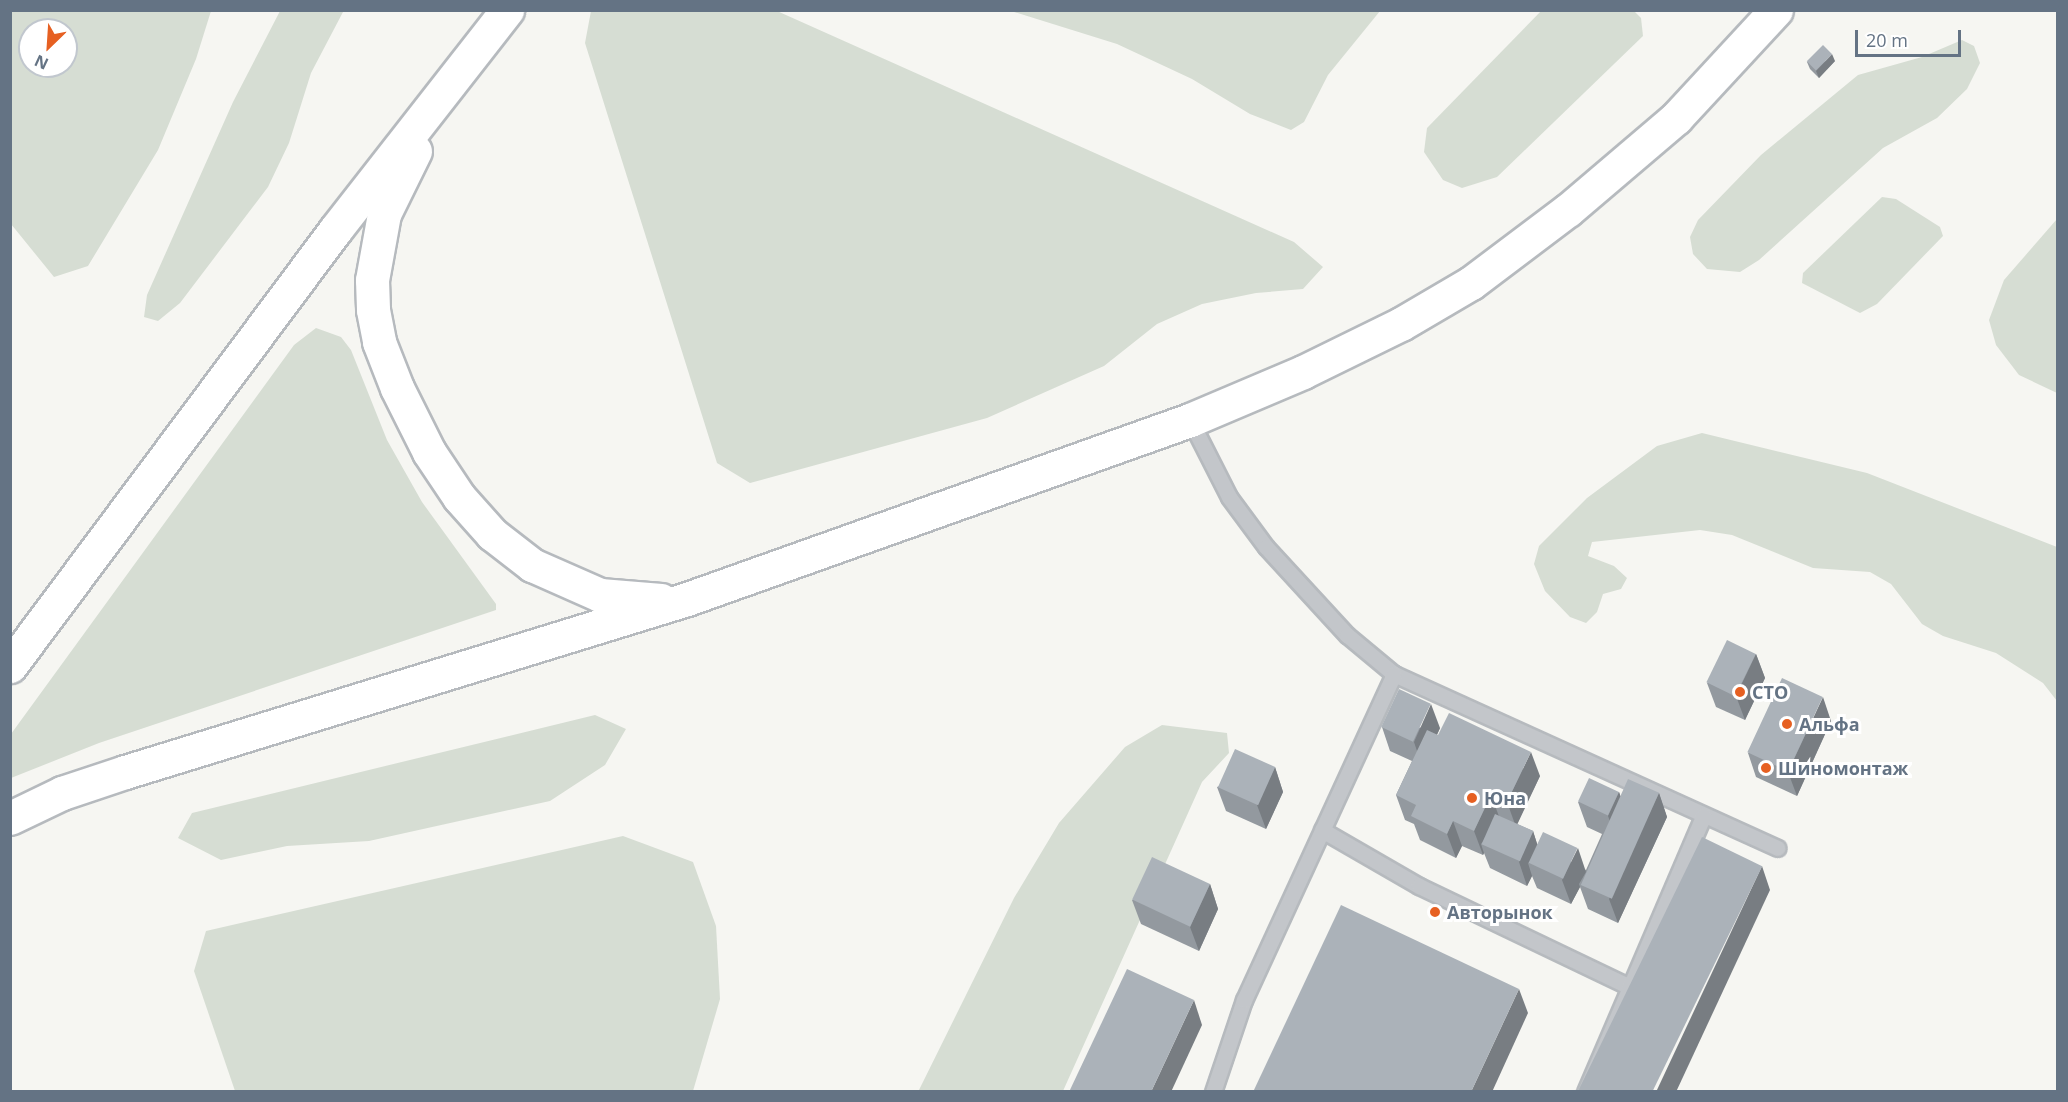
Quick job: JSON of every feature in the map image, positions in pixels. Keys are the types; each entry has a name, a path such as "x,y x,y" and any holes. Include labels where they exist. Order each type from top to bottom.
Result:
{"main road":[{"path":"10,666 336,229 507,10"},
{"path":"10,818 62,793 125,772 687,599 1190,420 1401,324 1471,283 1568,210 1676,118 1776,10"},
{"path":"470,57 399,181 384,214 376,244 373,310 379,342 397,388 429,452 459,497 492,534 532,565 600,596 643,601 687,599"}],"lane":[{"path":"1190,420 1229,497 1266,547 1347,635 1394,674 1777,848"},
{"path":"1213,1092 1244,1000 1394,674"},
{"path":"1585,1092 1704,815"},
{"path":"1322,830 1419,886 1630,987"}],"shaded area":[{"path":"1542,10 1634,11 1641,18 1643,36 1497,177 1462,188 1443,180 1424,152 1427,128"},
{"path":"10,11 211,11 196,59 158,150 88,266 54,277 11,224"},
{"path":"280,11 343,12 311,73 289,143 268,187 180,303 158,321 144,317 147,295 233,102"},
{"path":"591,11 777,11 1294,242 1323,267 1303,289 1256,293 1202,304 1157,324 1104,366 987,418 750,483 717,463 585,43"},
{"path":"1011,11 1380,11 1328,75 1304,122 1291,130 1250,114 1192,79 1117,44"},
{"path":"1962,40 1974,46 1980,63 1967,89 1937,118 1883,148 1759,260 1740,272 1707,269 1693,254 1690,237 1698,220 1761,155 1858,75 1922,57"},
{"path":"1882,197 1896,199 1940,227 1943,236 1877,304 1860,313 1802,283 1803,273"},
{"path":"2057,219 2057,393 2019,375 1996,345 1989,320 2004,280"},
{"path":"316,328 341,337 351,350 387,440 422,502 496,604 496,610 99,743 11,778 11,734 294,345"},
{"path":"1702,433 1867,473 2057,547 2057,701 2043,683 1996,653 1943,636 1922,624 1891,584 1870,572 1813,568 1732,535 1700,530 1592,542 1588,556 1614,566 1627,578 1621,589 1603,594 1597,612 1586,623 1570,617 1545,591 1534,564 1539,546 1587,498 1657,446"},
{"path":"595,715 626,729 605,765 550,801 369,841 287,846 221,860 178,838 192,813"},
{"path":"1162,725 1227,733 1229,753 1202,782 1063,1091 918,1092 1014,898 1059,823 1125,747"},
{"path":"623,836 693,862 716,926 720,999 693,1091 235,1091 194,971 206,931"}],"building":[{"path":"1823,45 1832,54 1816,70 1807,61"},
{"path":"1727,640 1756,654 1735,696 1706,682"},
{"path":"1782,678 1823,697 1788,771 1747,752"},
{"path":"1399,689 1431,704 1413,742 1381,727"},
{"name":"Юна","path":"1449,713 1531,752 1507,802 1491,795 1474,831 1453,821 1447,834 1411,816 1416,805 1396,795 1427,730 1438,735"},
{"path":"1235,749 1275,767 1258,805 1218,787"},
{"path":"1589,778 1619,792 1608,816 1578,802"},
{"path":"1628,779 1659,793 1612,899 1581,885"},
{"path":"1495,814 1533,831 1520,861 1482,844"},
{"path":"1543,832 1577,848 1563,879 1529,863"},
{"path":"1702,837 1762,866 1652,1092 1584,1092 1579,1090"},
{"path":"1152,857 1210,884 1190,927 1132,900"},
{"path":"1341,905 1519,989 1471,1092 1253,1092"},
{"path":"1127,969 1194,1000 1151,1092 1069,1092"}],"place":[{"name":"СТО","path":"1740,692"},
{"name":"Альфа","path":"1787,724"},
{"name":"Шиномонтаж","path":"1766,768"},
{"name":"Юна","path":"1472,798"},
{"name":"Авторынок","path":"1435,912"}]}
